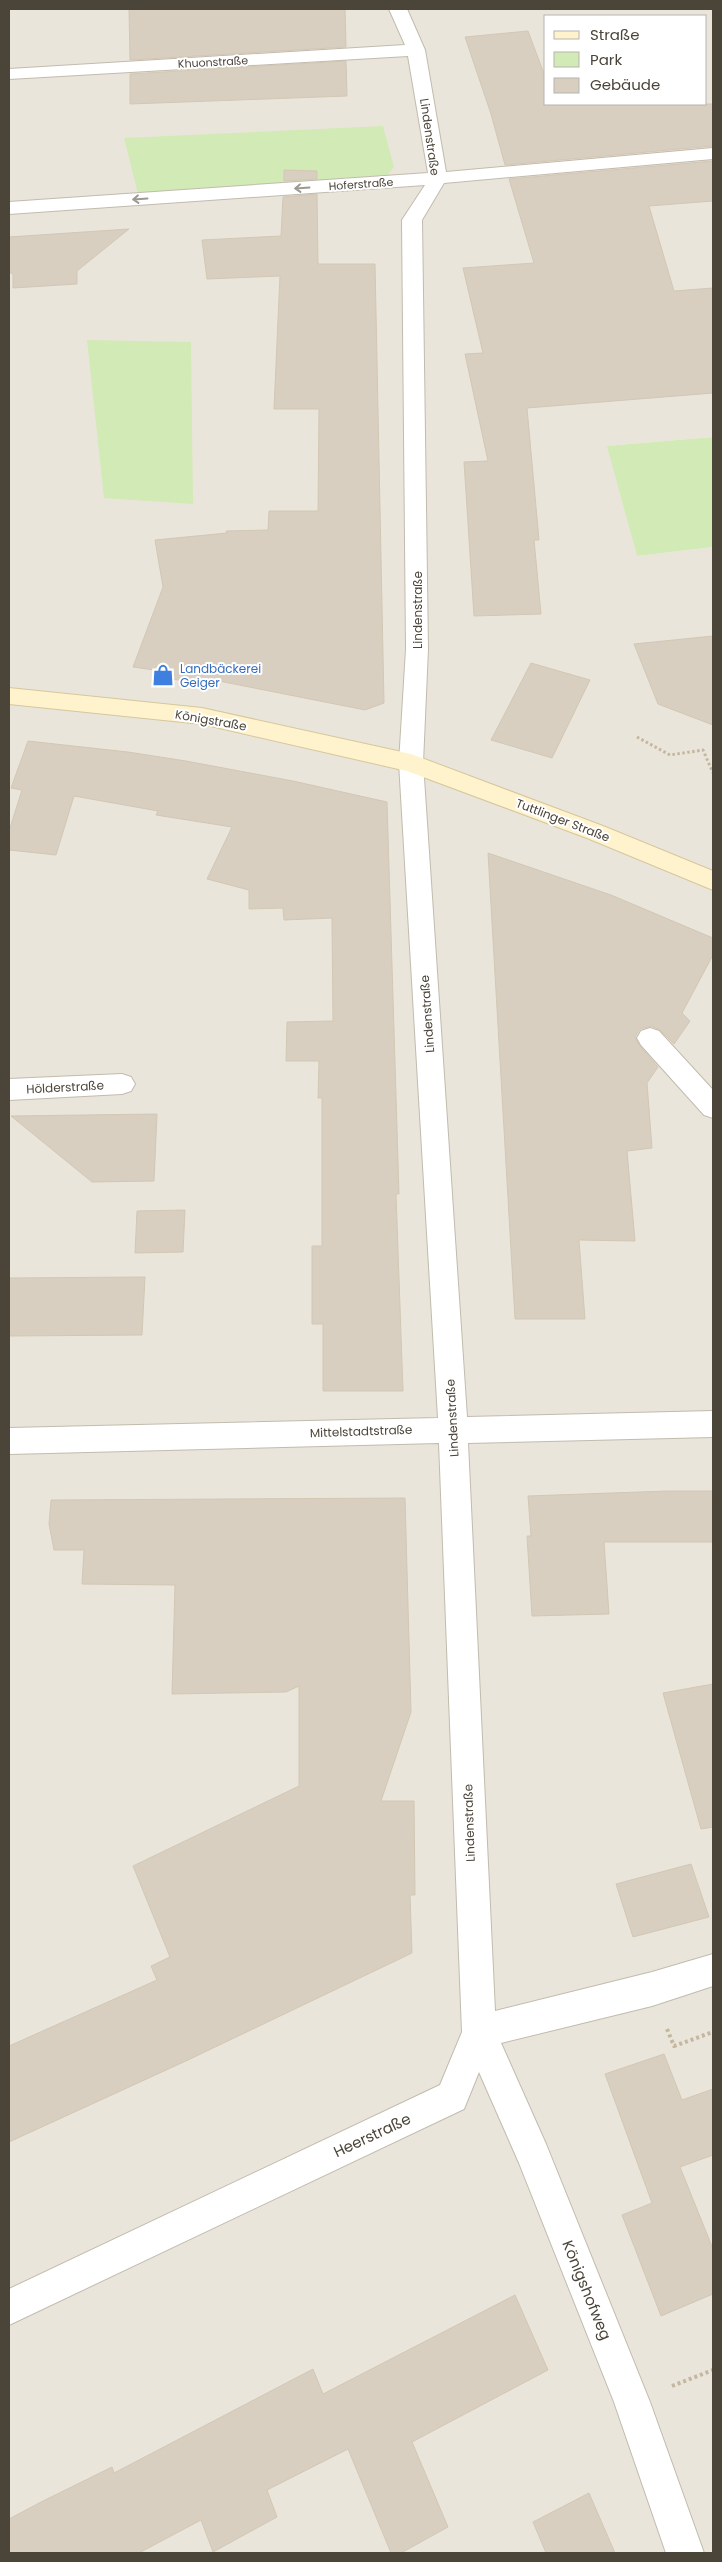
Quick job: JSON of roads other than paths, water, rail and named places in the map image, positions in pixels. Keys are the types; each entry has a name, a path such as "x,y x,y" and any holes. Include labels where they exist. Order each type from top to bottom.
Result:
{"street":[{"name":"Lindenstraße","path":"398,9 416,50 438,178 412,220 417,649 411,763 453,1429 479,2032"},
{"name":"Khuonstraße","path":"9,74 416,50"},
{"name":"Hoferstraße","path":"9,208 438,178 713,153"},
{"name":"Königstraße","path":"9,696 202,716 411,763"},
{"name":"Tuttlinger Straße","path":"411,763 594,832 713,881"},
{"path":"650,1038 713,1107"},
{"name":"Hölderstraße","path":"9,1090 122,1084"},
{"name":"Mittelstadtstraße","path":"9,1441 713,1424"},
{"path":"479,2032 652,1989 713,1970"},
{"name":"Heerstraße","path":"9,2307 452,2097 479,2032"},
{"name":"Königshofweg","path":"479,2032 534,2156 632,2402 686,2553"}],"place":[{"name":"Landbäckerei Geiger","path":"163,675"}]}
